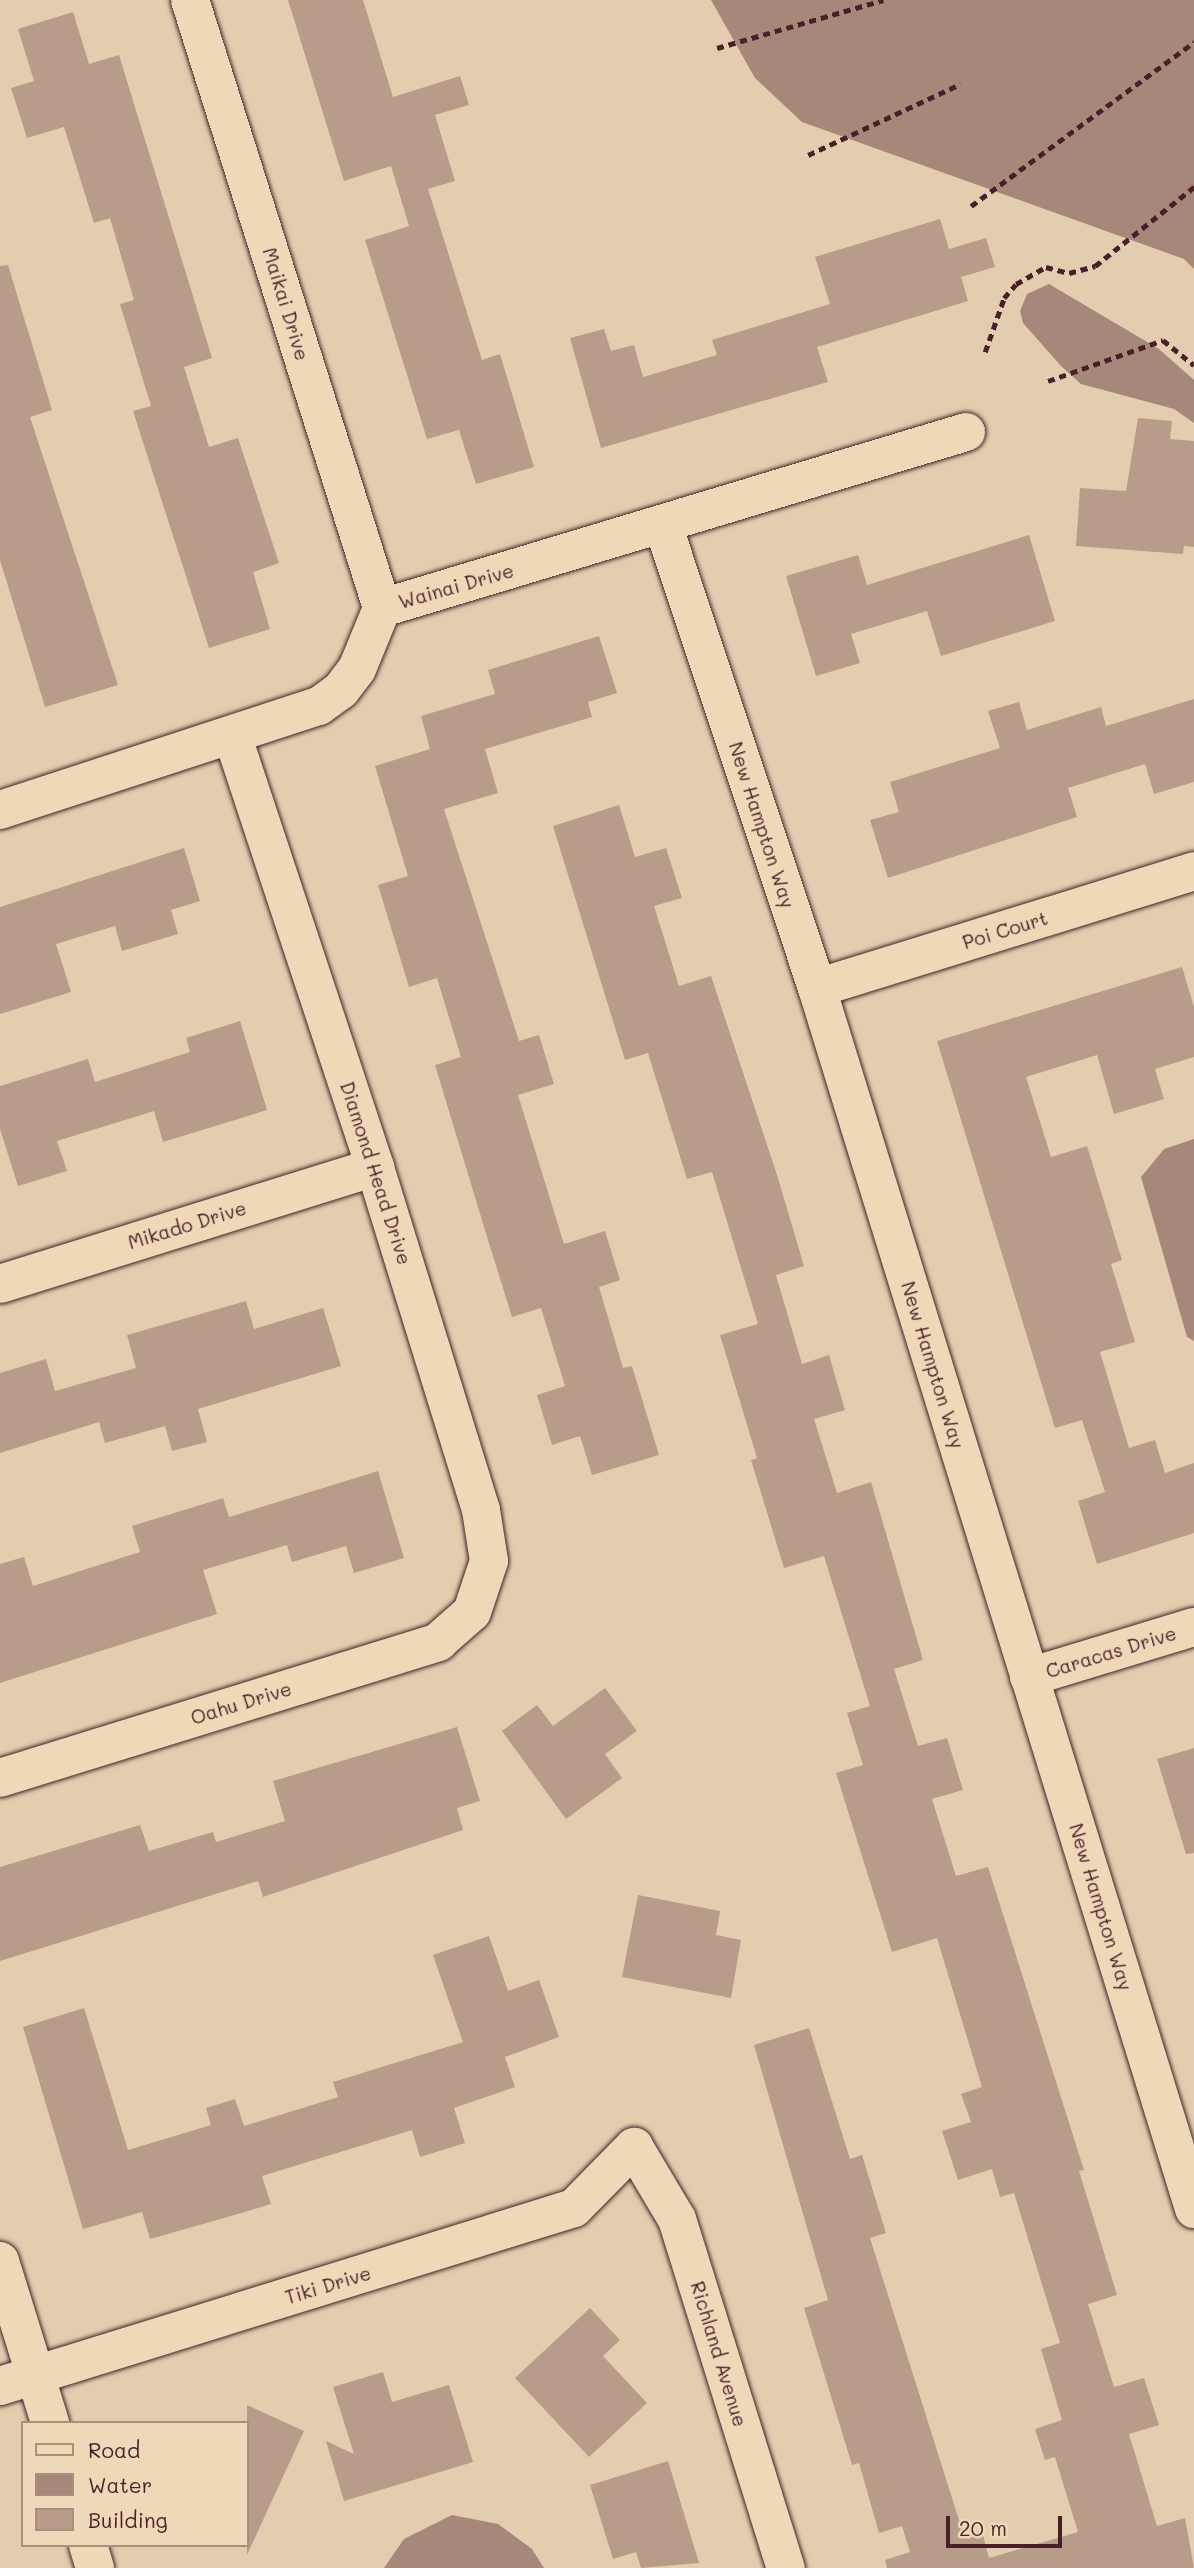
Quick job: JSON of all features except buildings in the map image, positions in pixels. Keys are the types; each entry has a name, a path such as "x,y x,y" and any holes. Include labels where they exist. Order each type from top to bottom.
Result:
{"street":[{"name":"Maikai Drive","path":"190,0 382,608"},
{"name":"Wainai Drive","path":"0,810 295,718 341,690 357,668 382,608 966,432"},
{"name":"New Hampton Way","path":"663,525 817,988 1029,1677 1180,2106 1194,2209"},
{"name":"Diamond Head Drive","path":"233,738 375,1167 481,1510 489,1561 472,1612"},
{"name":"Poi Court","path":"817,988 1194,872"},
{"name":"Mikado Drive","path":"0,1284 375,1167"},
{"name":"Oahu Drive","path":"0,1778 438,1642 472,1612"},
{"name":"Caracas Drive","path":"1029,1677 1194,1627"},
{"name":"Tiki Drive","path":"18,2381 574,2208 634,2147"},
{"name":"Richland Avenue","path":"634,2147 677,2219 786,2568"},
{"path":"0,2261 18,2381 48,2421"},
{"path":"89,2547 95,2568"}],"path":[{"path":"716,48 883,0"},
{"path":"971,206 1194,42"},
{"path":"808,155 960,85"},
{"path":"985,352 1004,298 1016,284 1046,267 1069,273 1095,266 1194,187"},
{"path":"1048,381 1163,341 1194,365"}],"water":[{"path":"711,0 1194,0 1194,269 1184,259 802,122 755,78"},
{"path":"1049,284 1159,349 1194,380 1194,423 1174,409 1081,384 1061,366 1023,323 1020,311 1027,294"},
{"path":"1194,1139 1194,1341 1187,1337 1141,1177 1164,1149"},
{"path":"452,2515 498,2524 532,2549 544,2568 384,2568 404,2539"}]}
